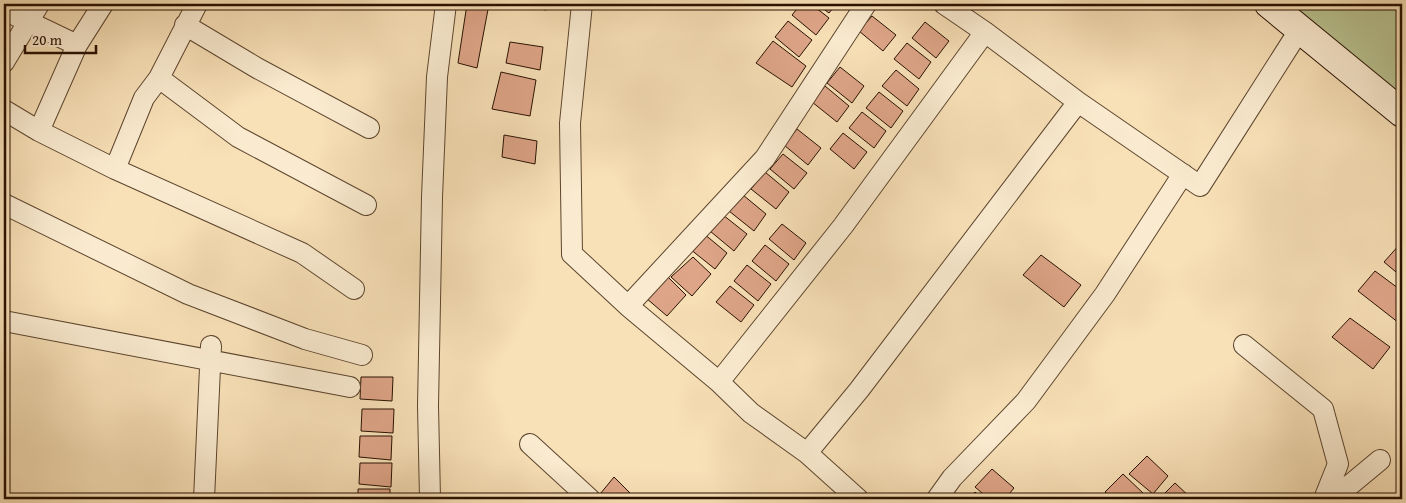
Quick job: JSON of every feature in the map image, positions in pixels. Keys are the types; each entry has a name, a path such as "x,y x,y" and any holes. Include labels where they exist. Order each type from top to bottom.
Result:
{"street":[{"path":"4,62 39,4"},
{"path":"39,131 77,45 103,4"},
{"path":"115,169 144,98 159,78 197,4"},
{"path":"430,499 428,406 432,197 437,76 446,4"},
{"path":"582,4 570,123 572,254 628,306 719,382 751,413 807,453 858,499"},
{"path":"628,306 765,158 866,4"},
{"path":"944,4 985,32 1078,102 1200,186 1300,30"},
{"path":"1269,4 1402,113"},
{"path":"4,10 77,45"},
{"path":"186,25 257,68 369,128"},
{"path":"719,382 843,226 985,32"},
{"path":"159,78 238,137 366,205"},
{"path":"807,453 859,390 1078,102"},
{"path":"4,110 39,131 115,169 302,253 354,288"},
{"path":"937,499 952,478 1026,401 1105,294 1183,174"},
{"path":"4,204 188,294 305,339 362,355"},
{"path":"4,321 211,353 350,386"},
{"path":"1244,345 1323,410 1338,464 1324,499"},
{"path":"204,499 211,353"},
{"path":"530,444 590,499"},
{"path":"1333,499 1380,460"}],"green space":[{"path":"1264,4 1402,4 1402,121"}],"building":[{"path":"467,4 489,4 477,68 458,63"},
{"path":"514,4 547,4 546,10"},
{"path":"801,4 811,4 829,18 816,35 792,15"},
{"path":"817,4 836,4 829,13"},
{"path":"872,16 896,35 883,51 859,31"},
{"path":"788,21 812,40 799,57 775,37"},
{"path":"925,22 949,41 936,58 912,38"},
{"path":"773,41 806,66 792,87 756,63"},
{"path":"510,42 543,47 540,70 506,63"},
{"path":"907,43 931,62 919,79 894,59"},
{"path":"840,67 864,86 852,103 827,83"},
{"path":"896,70 919,89 907,106 882,86"},
{"path":"501,72 536,80 530,116 492,109"},
{"path":"825,86 849,106 837,122 812,102"},
{"path":"879,92 903,111 891,128 866,108"},
{"path":"862,112 886,131 874,148 849,128"},
{"path":"797,129 821,148 808,165 784,145"},
{"path":"843,133 867,152 854,169 830,149"},
{"path":"504,135 537,141 535,164 502,157"},
{"path":"783,154 807,173 794,189 770,169"},
{"path":"765,172 789,192 776,209 751,189"},
{"path":"743,195 766,214 754,231 729,211"},
{"path":"723,215 747,234 734,251 710,231"},
{"path":"782,224 806,243 794,260 769,239"},
{"path":"703,233 727,253 715,269 690,249"},
{"path":"1402,244 1402,277 1384,262"},
{"path":"765,245 789,264 776,281 752,261"},
{"path":"1041,255 1081,285 1064,307 1023,275"},
{"path":"693,257 711,274 692,296 671,277"},
{"path":"747,265 771,284 758,301 734,281"},
{"path":"1375,271 1402,291 1402,318 1399,323 1358,291"},
{"path":"668,277 686,295 667,316 646,298"},
{"path":"730,286 754,305 741,322 716,302"},
{"path":"1350,318 1390,347 1373,369 1332,337"},
{"path":"361,377 393,377 392,401 360,399"},
{"path":"362,409 394,409 393,433 361,431"},
{"path":"360,436 392,436 391,460 359,457"},
{"path":"1147,456 1168,476 1153,494 1129,474"},
{"path":"360,463 392,463 391,487 359,484"},
{"path":"992,469 1014,488 1005,499 989,499 975,487"},
{"path":"1123,474 1144,494 1140,499 1113,499 1105,492"},
{"path":"614,477 634,497 632,499 596,499"},
{"path":"1175,483 1192,499 1159,499"},
{"path":"358,489 390,489 390,499 358,499"},
{"path":"975,492 983,499 968,499"}]}
